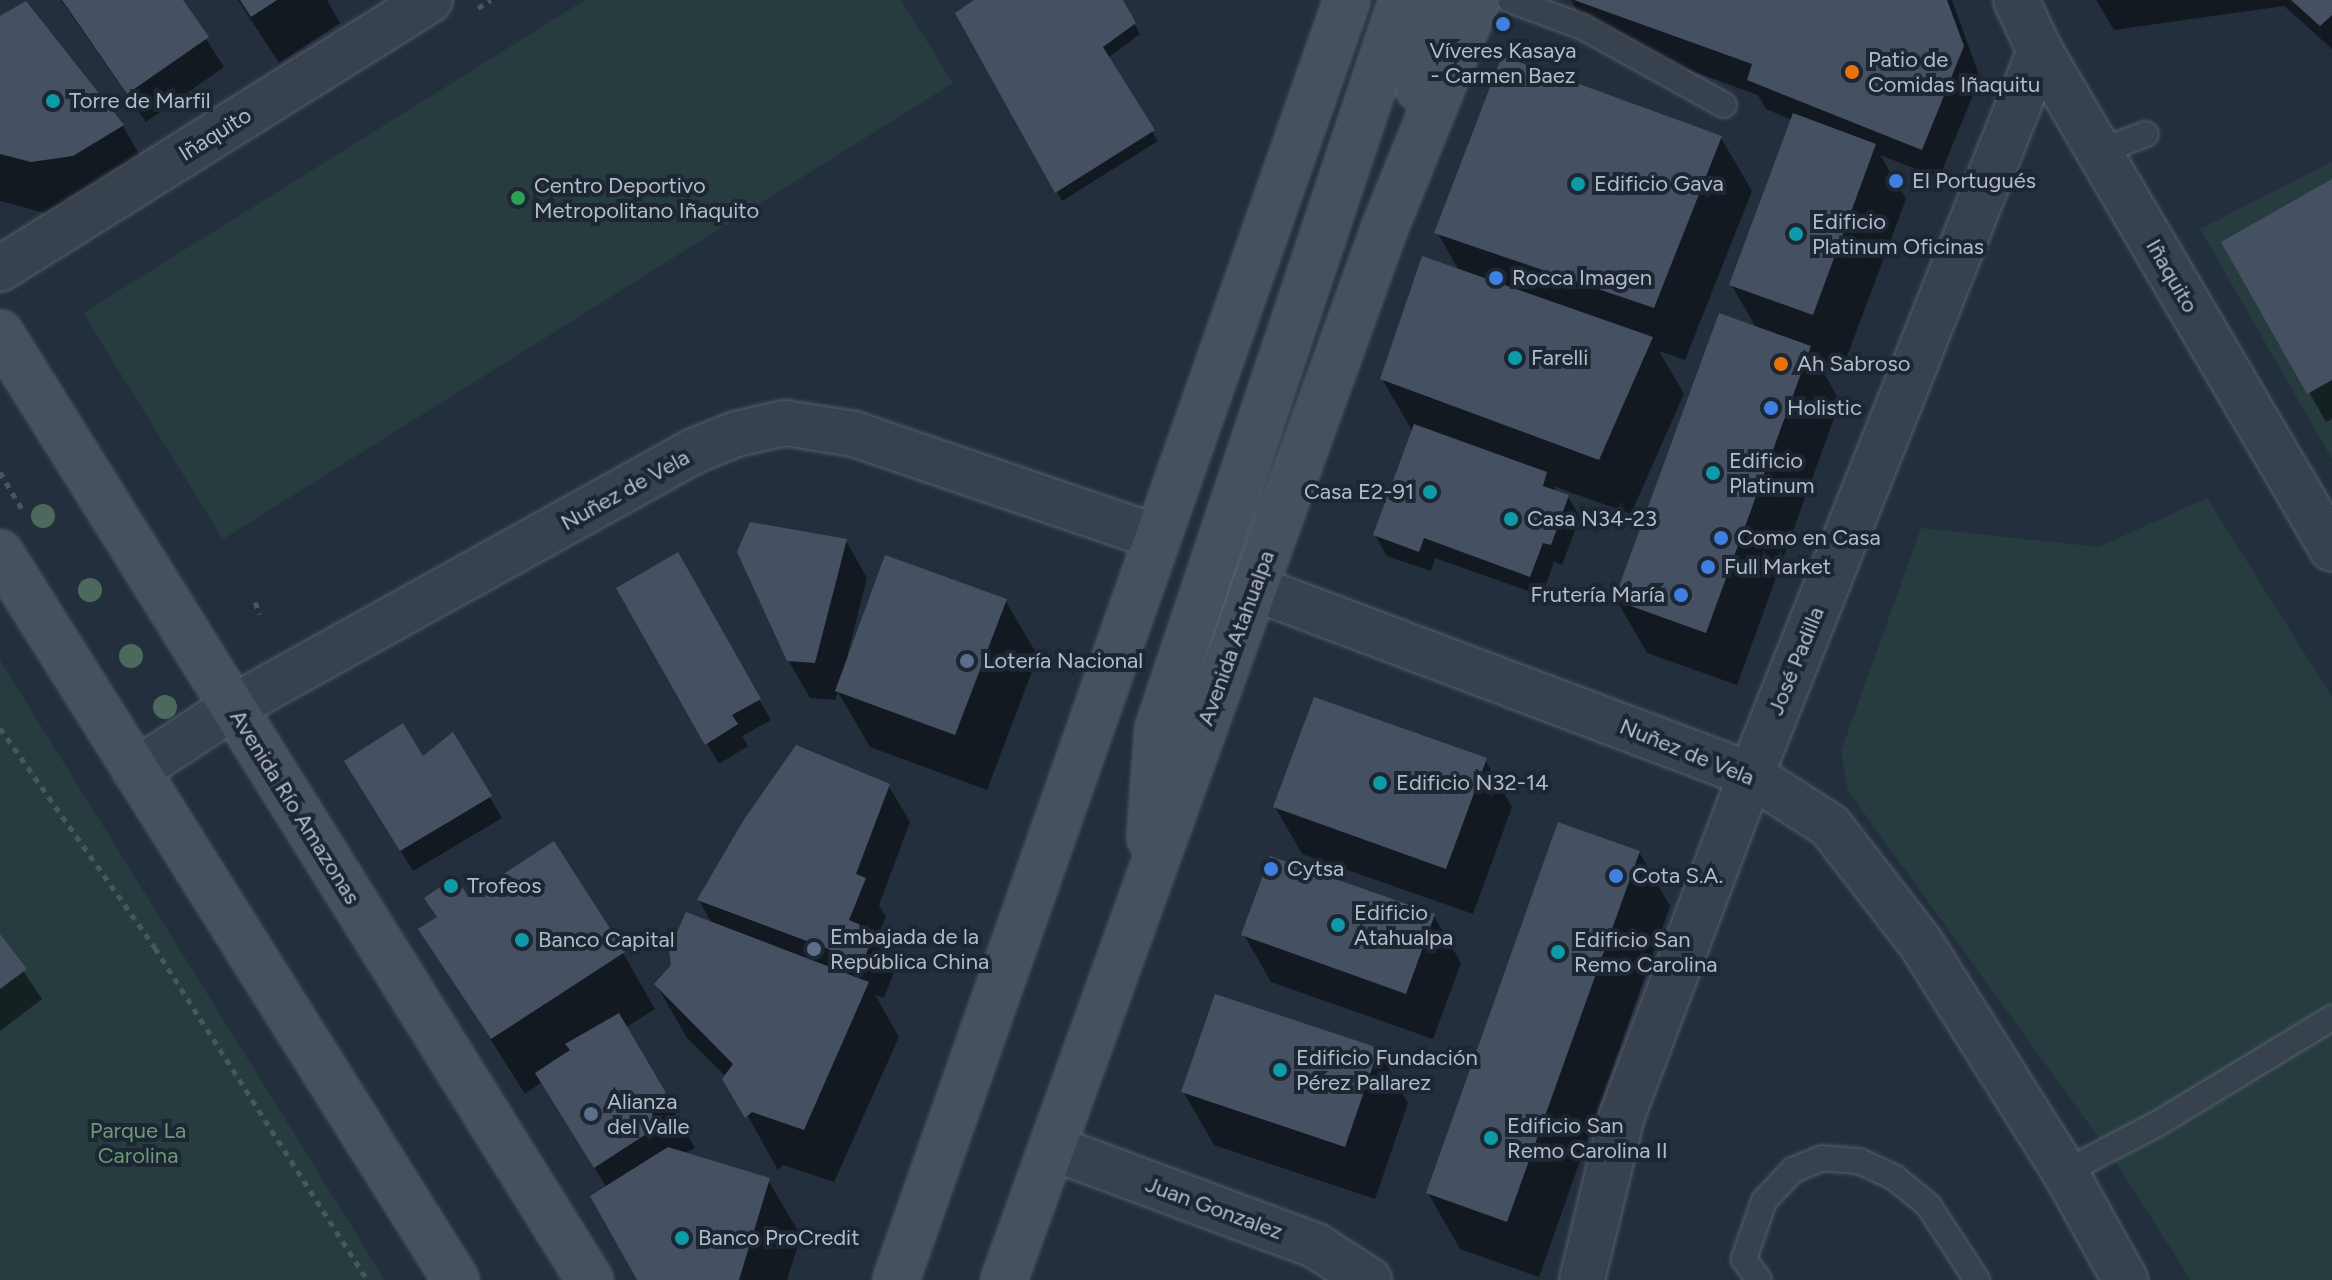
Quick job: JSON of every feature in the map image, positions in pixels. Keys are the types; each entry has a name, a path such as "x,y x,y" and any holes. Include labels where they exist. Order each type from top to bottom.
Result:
{"main road":[{"path":"896,1280 1347,0"},
{"path":"1316,91 1383,0"},
{"path":"1145,896 1158,729 1402,0"},
{"path":"1385,227 1439,0"},
{"name":"Avenida Atahualpa","path":"1004,1280 1385,227 1477,0"},
{"name":"Avenida Río Amazonas","path":"0,333 590,1280"},
{"path":"0,553 456,1280"}],"street":[{"name":"Iñaquito","path":"0,269 430,0"},
{"name":"Iñaquito","path":"2016,0 2040,51 2332,549"},
{"name":"José Padilla","path":"1582,1280 1622,1116 1751,775 2040,51"},
{"name":"Nuñez de Vela","path":"136,771 233,707 694,451 736,434 785,423 854,434 1157,537"},
{"name":"Nuñez de Vela","path":"1254,588 1751,775 1830,826 1920,942 2065,1172 2125,1280"},
{"name":"Juan Gonzalez","path":"1053,1148 1316,1246 1369,1280"}],"lane":[{"path":"1510,0 1583,27 1724,105"},
{"path":"2099,152 2146,134"},
{"path":"2065,1172 2157,1124 2332,1018"},
{"path":"1759,1280 1740,1269 1764,1201 1793,1170 1822,1158 1859,1161 1895,1178 1928,1205 1977,1280"}],"path":[{"path":"255,602 260,614"},
{"path":"0,728 155,948 367,1280"}],"green space":[{"name":"Centro Deportivo Metropolitano Iñaquito","path":"585,0 901,0 953,83 223,539 83,313"},
{"path":"2332,162 2332,459 2200,229"},
{"path":"2207,498 2332,697 2332,1280 2191,1280 2109,1152 1848,791 1841,751 1921,528 2099,547"},
{"name":"Parque La Carolina","path":"0,660 385,1280 0,1280"}],"building":[{"path":"62,0 183,0 209,37 127,94"},
{"path":"240,0 277,0 251,17"},
{"path":"974,0 1123,0 1136,23 1103,47 1155,130 1055,193 955,13"},
{"name":"Patio de Comidas Iñaquitu","path":"1574,0 1947,0 1964,46 1922,150 1747,80 1752,64"},
{"path":"2291,0 2332,0 2332,15 2320,26"},
{"name":"Torre de Marfil","path":"26,1 124,125 73,156 31,162 0,154 0,16"},
{"name":"Edificio Gava","path":"1502,56 1722,136 1654,308 1434,233"},
{"name":"Edificio Platinum Oficinas","path":"1793,113 1876,144 1813,315 1729,285"},
{"path":"2332,179 2332,380 2307,394 2221,242"},
{"name":"Farelli","path":"1422,256 1653,337 1599,460 1380,379"},
{"name":"Edificio Platinum","path":"1719,313 1811,346 1706,633 1614,600"},
{"path":"1414,424 1547,472 1543,486 1569,495 1551,545 1543,543 1530,577 1424,538 1419,552 1373,535"},
{"path":"750,522 847,539 815,663 787,661 737,552"},
{"path":"678,552 761,699 732,715 738,724 705,745 616,588"},
{"name":"Lotería Nacional","path":"885,555 1007,599 955,735 835,691"},
{"name":"Edificio N32-14","path":"1314,697 1487,758 1446,869 1273,807"},
{"path":"403,723 423,756 453,732 492,796 400,851 344,761"},
{"path":"796,745 890,784 856,874 866,878 849,920 875,931 863,962 697,900 743,821"},
{"name":"Edificio San Remo Carolina","path":"1558,822 1640,851 1507,1222 1426,1193"},
{"name":"Banco Capital","path":"554,841 625,952 491,1039 418,929 437,917 424,898 456,876 468,897"},
{"name":"Edificio Atahualpa","path":"1270,856 1435,914 1406,994 1241,935"},
{"path":"686,912 869,982 804,1130 752,1112 745,1118 722,1079 733,1064 654,984 671,965 669,950"},
{"path":"0,934 27,969 0,989"},
{"name":"Edificio Fundación Pérez Pallarez","path":"1215,994 1379,1048 1345,1147 1181,1092"},
{"path":"619,1013 666,1093 648,1103 657,1127 594,1168 535,1073 570,1050 565,1044"},
{"name":"Banco ProCredit","path":"668,1147 770,1178 739,1280 637,1280 590,1196"}],"place":[{"name":"Víveres Kasaya - Carmen Baez","path":"1503,24"},
{"name":"Patio de Comidas Iñaquitu","path":"1852,72"},
{"name":"Torre de Marfil","path":"53,101"},
{"name":"El Portugués","path":"1896,181"},
{"name":"Edificio Gava","path":"1578,184"},
{"name":"Centro Deportivo Metropolitano Iñaquito","path":"518,198"},
{"name":"Edificio Platinum Oficinas","path":"1796,234"},
{"name":"Rocca Imagen","path":"1496,278"},
{"name":"Farelli","path":"1515,358"},
{"name":"Ah Sabroso","path":"1781,364"},
{"name":"Holistic","path":"1771,408"},
{"name":"Edificio Platinum","path":"1713,473"},
{"name":"Casa E2-91","path":"1430,492"},
{"name":"Casa N34-23","path":"1511,519"},
{"name":"Como en Casa","path":"1721,538"},
{"name":"Full Market","path":"1708,567"},
{"name":"Frutería María","path":"1681,595"},
{"name":"Lotería Nacional","path":"967,661"},
{"name":"Edificio N32-14","path":"1380,783"},
{"name":"Cytsa","path":"1271,869"},
{"name":"Cota S.A.","path":"1616,876"},
{"name":"Trofeos","path":"451,886"},
{"name":"Edificio Atahualpa","path":"1338,925"},
{"name":"Banco Capital","path":"522,940"},
{"name":"Embajada de la República China","path":"814,949"},
{"name":"Edificio San Remo Carolina","path":"1558,952"},
{"name":"Edificio Fundación Pérez Pallarez","path":"1280,1070"},
{"name":"Alianza del Valle","path":"591,1114"},
{"name":"Edificio San Remo Carolina II","path":"1491,1138"},
{"name":"Banco ProCredit","path":"682,1238"}]}
